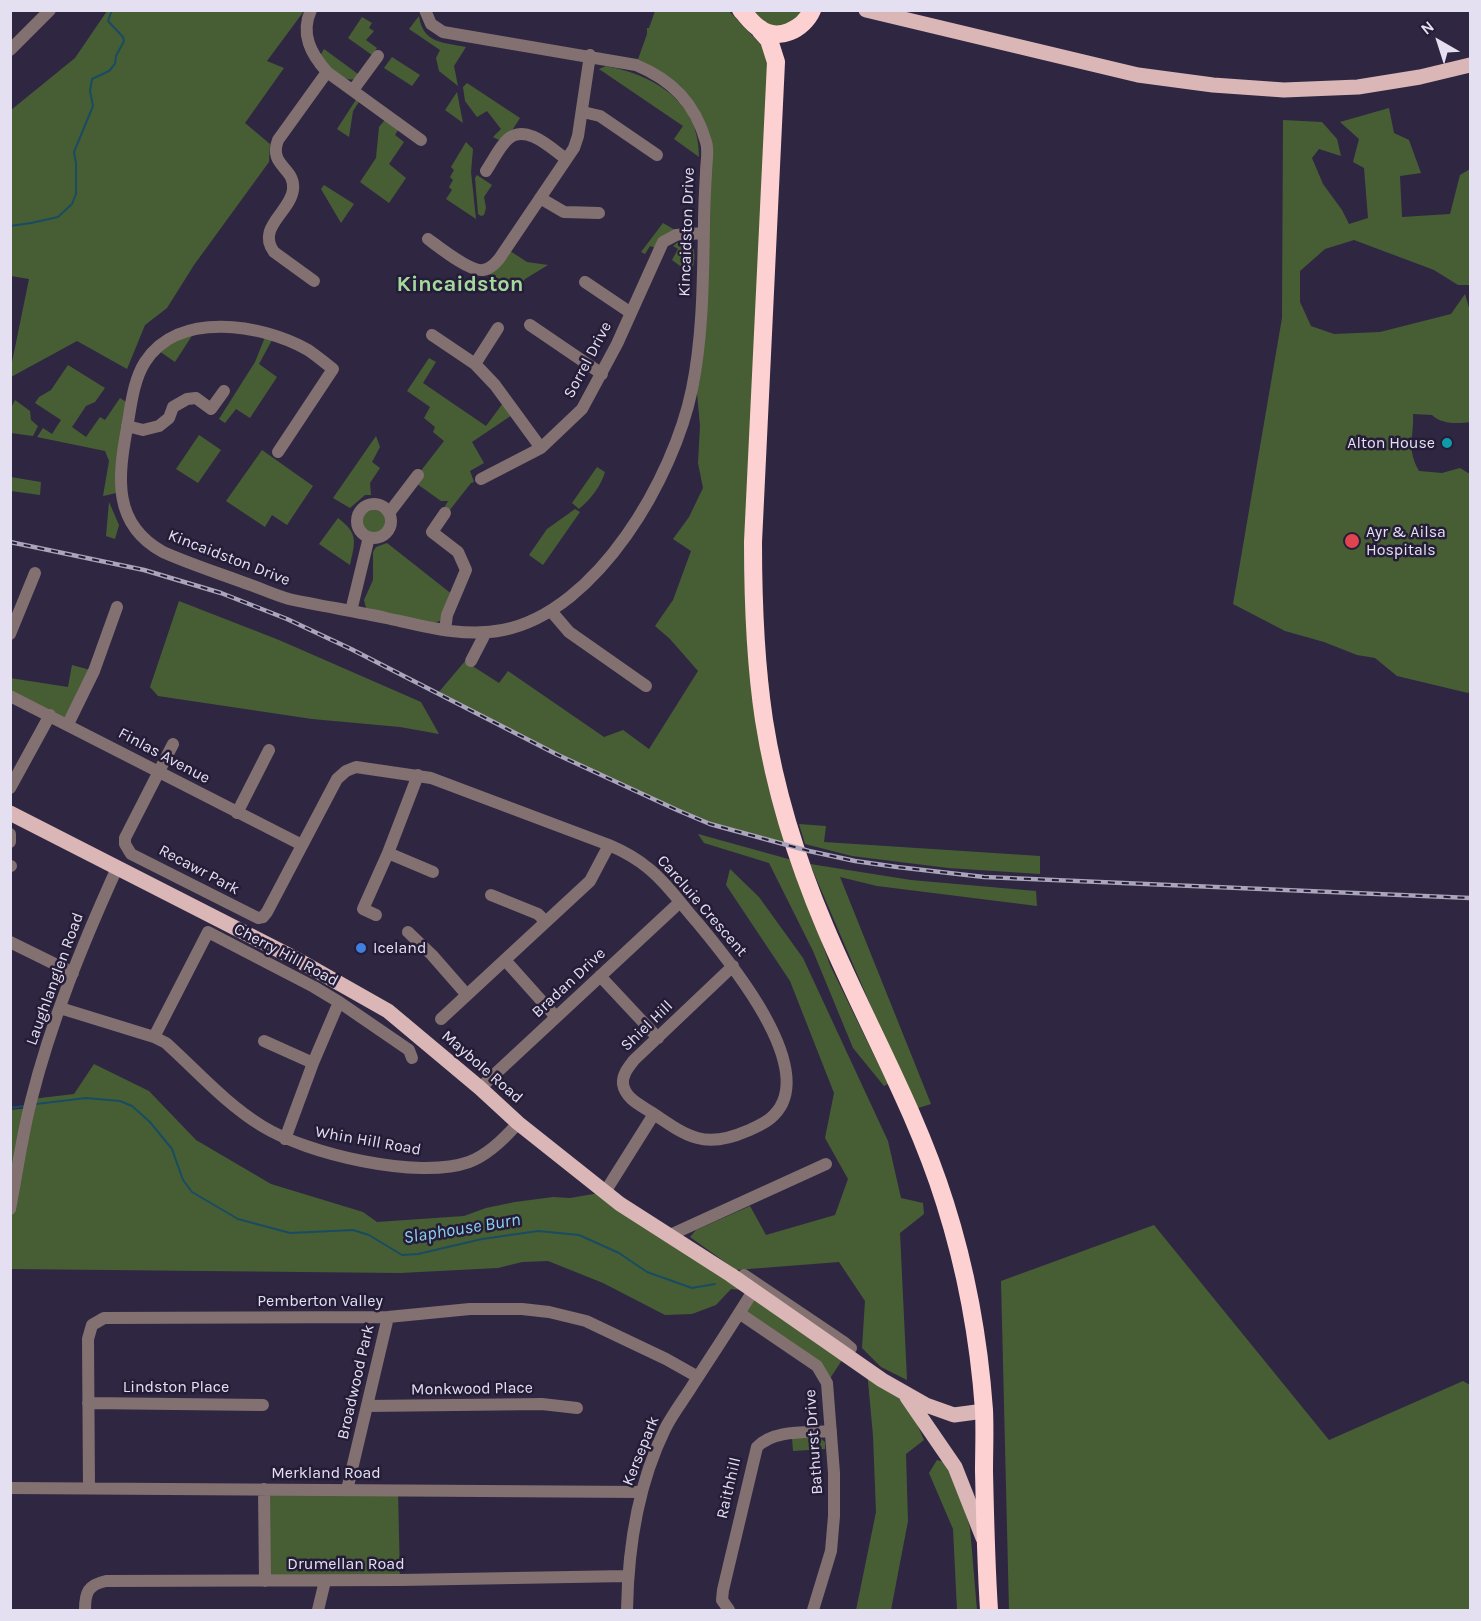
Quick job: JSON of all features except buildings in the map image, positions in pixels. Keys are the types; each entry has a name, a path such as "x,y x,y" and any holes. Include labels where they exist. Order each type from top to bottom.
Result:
{"highway":[{"path":"741,10 769,40 776,62 753,542 753,611 764,720 775,774 789,825 810,887 825,928 914,1118 945,1202 957,1248 974,1323 984,1412 985,1544 989,1611"},
{"path":"760,30 782,34 795,30 803,25 812,10"},
{"path":"776,62 795,30"}],"main road":[{"path":"866,10 1138,75 1213,85 1284,90 1358,87 1470,66"},
{"name":"Maybole Road","path":"10,813 298,960 388,1011 518,1123 605,1192 668,1236 740,1281 903,1392 926,1405 954,1415 984,1412"},
{"name":"Maybole Road","path":"903,1392 955,1467 985,1544"}],"street":[{"path":"10,50 50,10"},
{"path":"311,10 306,28 308,40 312,53 327,72 421,140"},
{"name":"Kincaidston Drive","path":"278,452 333,369 308,351 271,335 214,326 189,330 164,342 147,359 137,378 121,463 123,502 130,520 145,540 163,552 287,598 445,630 486,632 504,630 528,623 570,599 586,585 617,547 648,499 676,442 689,401 695,370 702,288 707,144 692,110 671,84 655,73 636,65 590,55 443,32 431,24 425,10"},
{"path":"428,239 473,269 482,270 492,266 500,259 574,148 583,112 590,55"},
{"path":"353,90 378,56"},
{"path":"314,281 274,252 268,236 270,228 291,198 293,188 292,178 276,158 278,140 327,72"},
{"path":"583,112 600,116 657,155"},
{"path":"486,171 508,139 515,134 529,135 566,159"},
{"path":"540,198 551,207 564,212 599,213"},
{"name":"Sorrel Drive","path":"481,479 541,448 582,409 602,374 663,242 676,235 704,233"},
{"name":"Sorrel Drive","path":"585,282 631,313"},
{"path":"530,325 602,374"},
{"path":"475,364 498,328"},
{"path":"432,335 475,364 495,385 541,448"},
{"path":"127,426 142,430 159,426 169,418 173,407 187,399 196,398 211,409 224,391"},
{"path":"389,513 418,475"},
{"path":"377,505 389,513 391,522 387,532 379,537 369,537 360,531 358,527 360,513 367,506 377,505"},
{"path":"445,513 432,532 458,552 466,566 464,577 447,615 445,630"},
{"path":"351,611 369,537"},
{"path":"10,634 35,573"},
{"path":"68,724 94,671 117,607"},
{"path":"551,611 569,632 646,686"},
{"path":"471,662 486,632"},
{"name":"Finlas Avenue","path":"10,696 302,845"},
{"path":"10,788 50,715"},
{"path":"159,771 173,744"},
{"path":"237,813 269,750"},
{"name":"Carcluie Crescent","path":"302,845 337,779 346,771 356,767 431,778 609,845 631,855 648,867 733,966 766,1020 779,1050 787,1084 784,1100 774,1115 763,1124 724,1139 693,1138 654,1114"},
{"name":"Recawr Park","path":"159,771 125,838 127,849 131,854 252,917 263,917 267,912 302,845"},
{"path":"376,915 363,909 388,853 418,775"},
{"path":"10,834 10,842"},
{"path":"441,1019 590,880 609,845"},
{"path":"388,853 433,872"},
{"name":"Laughlanglen Road","path":"10,1209 30,1104 60,1008 117,868"},
{"path":"491,895 538,914 546,922"},
{"name":"Bradan Drive","path":"480,1088 680,902"},
{"name":"Cherry Hill Road","path":"154,1038 208,932 339,1002 409,1050 412,1058"},
{"path":"408,932 467,995"},
{"path":"10,942 73,973"},
{"path":"505,960 556,1017"},
{"name":"Shiel Hill","path":"654,1114 631,1098 623,1083 625,1073 634,1060 733,966"},
{"path":"600,976 658,1038"},
{"path":"285,1139 339,1002"},
{"name":"Whin Hill Road","path":"60,1008 166,1043 241,1112 285,1139 310,1149 388,1164 442,1167 471,1161 489,1151 518,1123"},
{"path":"264,1041 314,1063"},
{"path":"605,1192 654,1114"},
{"path":"668,1236 826,1164"},
{"path":"740,1281 744,1275 851,1347 846,1354"},
{"name":"Kersepark","path":"627,1611 627,1576 641,1492 666,1427 753,1291"},
{"name":"Pemberton Valley","path":"89,1488 89,1331 97,1320 104,1318 388,1317 494,1307 549,1312 586,1321 698,1377"},
{"name":"Bathurst Drive","path":"739,1313 817,1366 827,1383 834,1516 831,1551 813,1611"},
{"name":"Broadwood Park","path":"347,1490 388,1317"},
{"name":"Lindston Place","path":"88,1403 263,1404"},
{"name":"Monkwood Place","path":"367,1406 542,1404 577,1408"},
{"name":"Raithhill","path":"729,1611 723,1599 723,1590 756,1448 763,1441 774,1436 831,1431"},
{"name":"Merkland Road","path":"10,1488 641,1492"},
{"path":"264,1489 265,1581"},
{"name":"Drumellan Road","path":"85,1611 86,1596 89,1590 96,1584 106,1581 325,1581 627,1576"},
{"path":"318,1611 325,1581"}],"green space":[{"path":"107,11 304,11 267,61 284,68 245,123 270,144 269,162 194,265 167,308 145,325 127,369 77,341 11,377 11,367 29,279 11,276 11,110 75,58"},
{"path":"655,11 729,11 765,49 772,47 753,542 786,845 708,823 631,790 438,693 466,660 471,661 474,667 499,683 508,671 604,737 623,730 649,749 698,671 670,639 655,626 673,600 691,551 673,539 689,517 703,488 698,463 700,426 695,370 707,144 692,110 636,65 647,28 649,28"},
{"path":"749,11 806,11 795,23 769,28"},
{"path":"419,16 421,25 430,37 466,47 454,66 458,86 439,71 436,58 440,50 409,29"},
{"path":"362,17 372,23 369,28 374,31 366,40 377,48 372,55 348,38"},
{"path":"324,49 358,74 355,79 340,76 331,69 320,56"},
{"path":"392,57 420,75 412,86 384,68"},
{"path":"606,66 641,76 671,94 683,106 692,121 699,157 674,139 683,126 599,69"},
{"path":"467,83 520,118 513,129 499,140 493,137 501,129 487,111 477,117 465,101 463,87"},
{"path":"457,92 463,123 445,110"},
{"path":"359,95 362,97 353,111 349,137 337,129"},
{"path":"1389,108 1394,133 1409,140 1421,173 1400,176 1402,217 1450,214 1460,175 1470,169 1470,285 1458,285 1434,270 1354,240 1325,249 1300,271 1300,302 1311,326 1334,334 1380,332 1451,314 1465,294 1470,311 1470,422 1450,423 1432,415 1413,414 1412,443 1415,463 1419,471 1442,473 1460,468 1470,474 1470,690 1468,693 1397,676 1375,658 1357,655 1324,642 1285,631 1233,604 1282,318 1283,120 1322,122 1337,139 1341,156 1319,149 1312,158 1323,184 1349,224 1368,218 1364,168 1353,162 1359,139 1340,122"},
{"path":"388,116 401,125 395,135 404,142 389,164 406,178 389,203 360,182 376,158 379,127"},
{"path":"466,142 473,149 471,172 476,219 446,199 452,190 449,187 453,180 450,177 454,170 451,167"},
{"path":"477,175 492,185 484,197 486,208 484,215 481,216 478,214 475,178"},
{"path":"324,185 354,204 341,223 321,189"},
{"path":"663,223 675,230 663,237 656,248 650,246 645,254 641,252"},
{"path":"685,241 691,243 694,251 691,274 672,260 678,249 673,246"},
{"path":"507,249 527,262 548,265 525,279 516,292 482,270"},
{"path":"195,331 175,362 159,351"},
{"path":"265,337 272,340 259,364 277,377 250,418 236,409 225,423 219,419 255,362"},
{"path":"429,358 436,362 423,383 486,426 506,399 515,413 472,442 484,463 470,471 474,482 449,511 444,508 448,501 441,501 413,481 444,441 433,432 435,427 424,418 430,407 407,391"},
{"path":"68,365 105,388 95,402 86,406 72,427 86,437 100,417 105,420 120,398 131,405 121,492 103,496 109,461 105,451 37,437 43,428 52,434 61,420 35,403 39,397 51,390"},
{"path":"15,400 30,411 31,420 38,426 33,436 11,433 11,408"},
{"path":"199,435 221,450 198,483 176,469"},
{"path":"376,436 380,447 372,462 380,468 370,483 371,495 365,495 350,508 333,498"},
{"path":"262,450 313,486 287,525 272,515 265,527 226,501"},
{"path":"597,467 605,472 601,482 588,501 579,509 572,503"},
{"path":"11,477 41,482 40,495 11,491"},
{"path":"109,502 119,525 115,539 106,536"},
{"path":"575,509 580,512 543,565 529,555 547,529"},
{"path":"374,510 383,513 386,522 383,531 374,534 365,531 362,522 365,513"},
{"path":"338,518 349,529 354,539 350,565 319,544"},
{"path":"387,543 453,595 442,620 432,624 366,608 364,600 373,580 373,552 376,547"},
{"path":"179,601 279,640 421,702 439,734 400,727 312,719 158,696 150,687"},
{"path":"72,665 94,671 68,724 11,696 10,678 68,687"},
{"path":"799,824 826,826 824,842 1040,856 1040,874 948,868 852,856 805,844"},
{"path":"698,834 792,860 830,965 888,1084 884,1086 853,1048 813,951 769,863 704,843"},
{"path":"810,864 911,880 1036,891 1037,906 877,886 840,877 931,1104 915,1109"},
{"path":"730,869 759,897 803,958 888,1141 901,1198 923,1203 924,1214 900,1233 907,1380 881,1367 862,1348 865,1301 839,1262 736,1270 690,1237 696,1230 750,1206 766,1235 835,1215 848,1179 825,1138 834,1093 790,981 726,885"},
{"path":"94,1064 149,1091 196,1140 271,1184 363,1212 377,1222 464,1216 486,1208 515,1202 553,1197 570,1198 605,1192 752,1291 731,1289 716,1305 692,1314 665,1315 603,1283 548,1261 522,1262 498,1268 400,1273 11,1269 11,1209 32,1099 74,1094"},
{"path":"28,1108 11,1202 11,1110"},
{"path":"1154,1225 1329,1440 1463,1381 1470,1385 1470,1610 1009,1610 1001,1281"},
{"path":"753,1291 846,1354 827,1383 817,1366 739,1313"},
{"path":"867,1370 903,1392 924,1440 906,1454 908,1521 891,1610 856,1610 876,1512 873,1436"},
{"path":"819,1437 825,1442 825,1449 793,1451 792,1438"},
{"path":"937,1460 944,1462 960,1494 970,1528 977,1610 957,1610 953,1529 929,1473"},
{"path":"264,1489 398,1490 400,1580 265,1581"}],"waterway":[{"path":"10,226 58,217 72,204 76,194 74,152 93,106 90,91 92,79 109,71 115,64 116,56 124,41 108,21 112,10"},
{"name":"Slaphouse Burn","path":"36,1104 86,1098 120,1101 132,1106 150,1122 172,1149 183,1180 192,1192 238,1219 290,1233 353,1230 369,1235 402,1255 418,1254 482,1239 538,1231 579,1235 619,1253 647,1272 692,1288 715,1284"},
{"name":"Slaphouse Burn","path":"10,1108 25,1106"}],"railway":[{"path":"10,542 144,570 221,593 287,619 351,649 558,755 677,810 710,824 809,851 855,861 984,877 1470,898"}],"place":[{"name":"Alton House","path":"1447,443"},
{"name":"Ayr & Ailsa Hospitals","path":"1352,541"},
{"name":"Iceland","path":"361,948"}],"district":[{"name":"Kincaidston","path":"460,285"}]}
